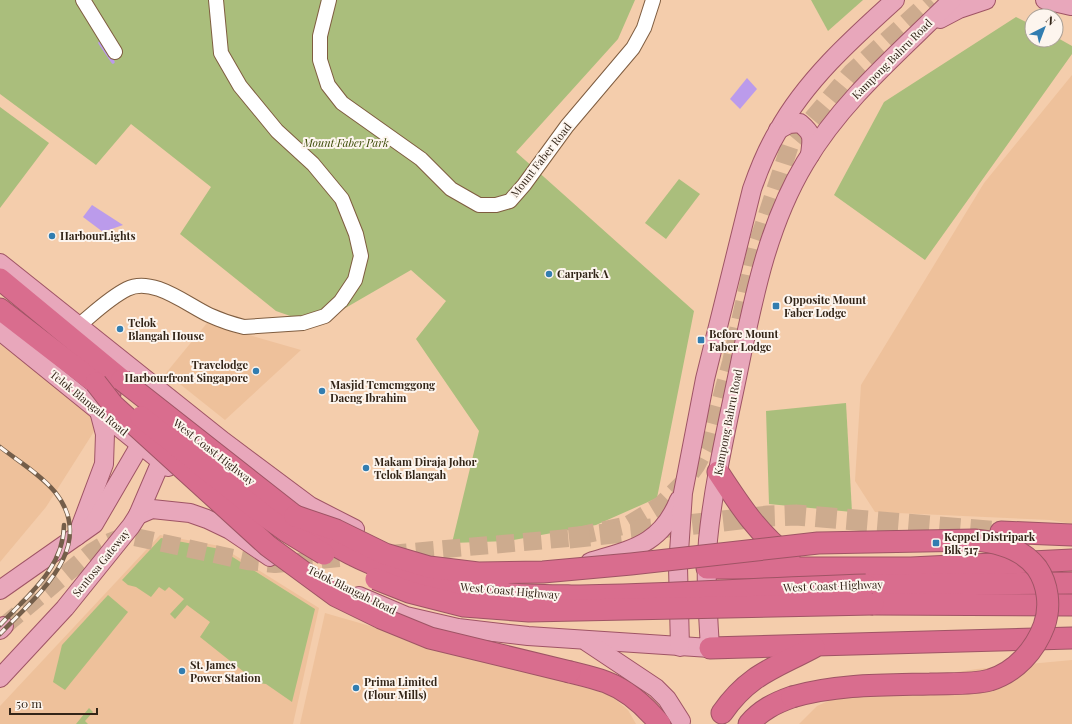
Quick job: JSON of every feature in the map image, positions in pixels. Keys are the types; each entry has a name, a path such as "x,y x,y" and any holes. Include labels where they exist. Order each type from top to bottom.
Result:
{"highway":[{"name":"West Coast Highway","path":"0,279 122,380 315,533 331,544 380,567 426,580 478,591 581,597 866,584 1072,583"},
{"name":"West Coast Highway","path":"0,309 286,531 344,565 388,584 437,600 464,606 529,611 873,604 1072,605"},
{"path":"96,383 113,405 253,533 297,569 336,596 381,618 430,638 606,682 640,704 660,724"},
{"path":"718,472 753,524 776,546 803,566"},
{"path":"295,516 336,530 385,554 429,567 478,573 543,572 631,564 818,543 975,540 992,542 1014,549 1026,556 1042,576 1048,602 1046,619 1039,638 1022,661 999,676 975,683 830,688 792,697 776,703 760,712 749,724"},
{"path":"1001,532 1072,535"},
{"path":"707,568 803,566 911,568 1072,560"},
{"path":"710,648 1072,638"},
{"path":"722,713 739,690 758,675 817,645"}],"main road":[{"path":"680,647 678,567 683,493 705,379 752,189 762,163 778,130 818,76 860,32 895,0"},
{"name":"Kampong Bahru Road","path":"710,648 707,568 708,540 718,472 754,298 770,238 786,199 810,155 847,105 868,81 952,0"},
{"path":"925,27 959,9 986,0"},
{"path":"1045,0 1067,4"},
{"path":"778,130 789,124 800,123 810,132 812,140 810,155"},
{"path":"0,263 223,442 310,506 372,538 411,554 449,565 482,568 580,566 707,568"},
{"name":"Telok Blangah Road","path":"0,331 160,461 295,562 341,588 400,614 429,623 482,632 710,648"},
{"name":"Sentosa Gateway","path":"0,678 64,608 131,526 138,515 168,442 167,429 157,399 148,382"},
{"path":"77,537 104,464 105,434 99,410"},
{"path":"0,590 94,524 140,445 151,432 161,428 223,442"},
{"path":"580,566 645,543 659,533 668,521 683,493"},
{"path":"138,515 152,509 190,513 207,519 230,530 310,583 326,588 341,588"},
{"path":"584,640 656,688 667,699 681,720"}],"street":[{"path":"83,0 115,52"},
{"path":"78,326 127,288 139,285 178,296 207,314 234,325 244,327 303,323 325,316 341,301 355,280 360,256 356,234 342,199 313,164 280,135 240,86 221,53 216,0"},
{"name":"Mount Faber Road","path":"329,0 320,36 320,60 328,85 342,103 422,159 451,189 465,199 479,205 496,205 510,201 524,185 567,126 633,48 644,28 653,0"}],"shaded area":[{"path":"1072,75 1072,524 1050,520 875,512 855,481 861,385 984,183"},
{"path":"747,78 757,89 740,109 730,99"},
{"path":"92,205 123,225 103,232 83,217"},
{"path":"207,323 301,350 225,420 166,373"},
{"path":"0,339 100,422 46,507 0,562"},
{"path":"160,535 220,546 319,608 293,724 0,724 0,706"},
{"path":"325,613 610,695 628,710 636,724 300,724"},
{"path":"1072,660 1072,724 799,724 817,706 863,686 977,669"}],"green space":[{"name":"Mount Faber Park","path":"0,0 635,0 618,39 516,152 694,311 657,498 596,525 508,541 452,543 479,431 416,339 446,301 411,270 316,325 276,311 180,234 211,187 131,124 96,165 0,94"},
{"path":"811,0 863,0 828,31"},
{"path":"1016,17 1024,21 1024,48 1064,48 1064,42 1072,46 1072,54 925,260 834,195 884,102"},
{"path":"0,107 49,143 0,208"},
{"path":"679,179 700,194 666,239 645,223"},
{"path":"846,403 852,512 769,504 766,411"},
{"path":"161,538 220,549 315,609 292,702 266,684 258,683 200,637 210,622 187,605 175,619 170,614 184,599 169,587 165,591 159,587 151,597 136,587 128,585 122,580"},
{"path":"108,595 128,612 65,690 53,682 62,645"},
{"path":"89,708 93,712 85,721 88,724 76,724"}],"waterway":[{"path":"100,43 113,62"}],"tunnel":[{"path":"389,554 569,538 628,525 661,505 685,481 696,466 710,440 731,362 757,245 790,145 851,73 931,0"},
{"path":"569,538 768,516 796,515 1001,532"},
{"path":"4,626 92,552 110,542 130,536 247,561 275,564 362,556"}],"railway":[{"path":"0,447 36,474 55,492 67,512 70,532 66,551 58,569 30,604 0,634"},
{"path":"0,625 32,592 51,568 58,555 64,525"}],"place":[{"name":"HarbourLights","path":"52,236"},
{"name":"Carpark A","path":"549,274"},
{"name":"Opposite Mount Faber Lodge","path":"776,306"},
{"name":"Telok Blangah House","path":"120,329"},
{"name":"Before Mount Faber Lodge","path":"701,340"},
{"name":"Travelodge Harbourfront Singapore","path":"256,371"},
{"name":"Masjid Tememggong Daeng Ibrahim","path":"322,391"},
{"name":"Makam Diraja Johor Telok Blangah","path":"366,468"},
{"name":"Keppel Distripark Blk 517","path":"936,543"},
{"name":"St. James Power Station","path":"182,671"},
{"name":"Prima Limited (Flour Mills)","path":"356,688"}]}
